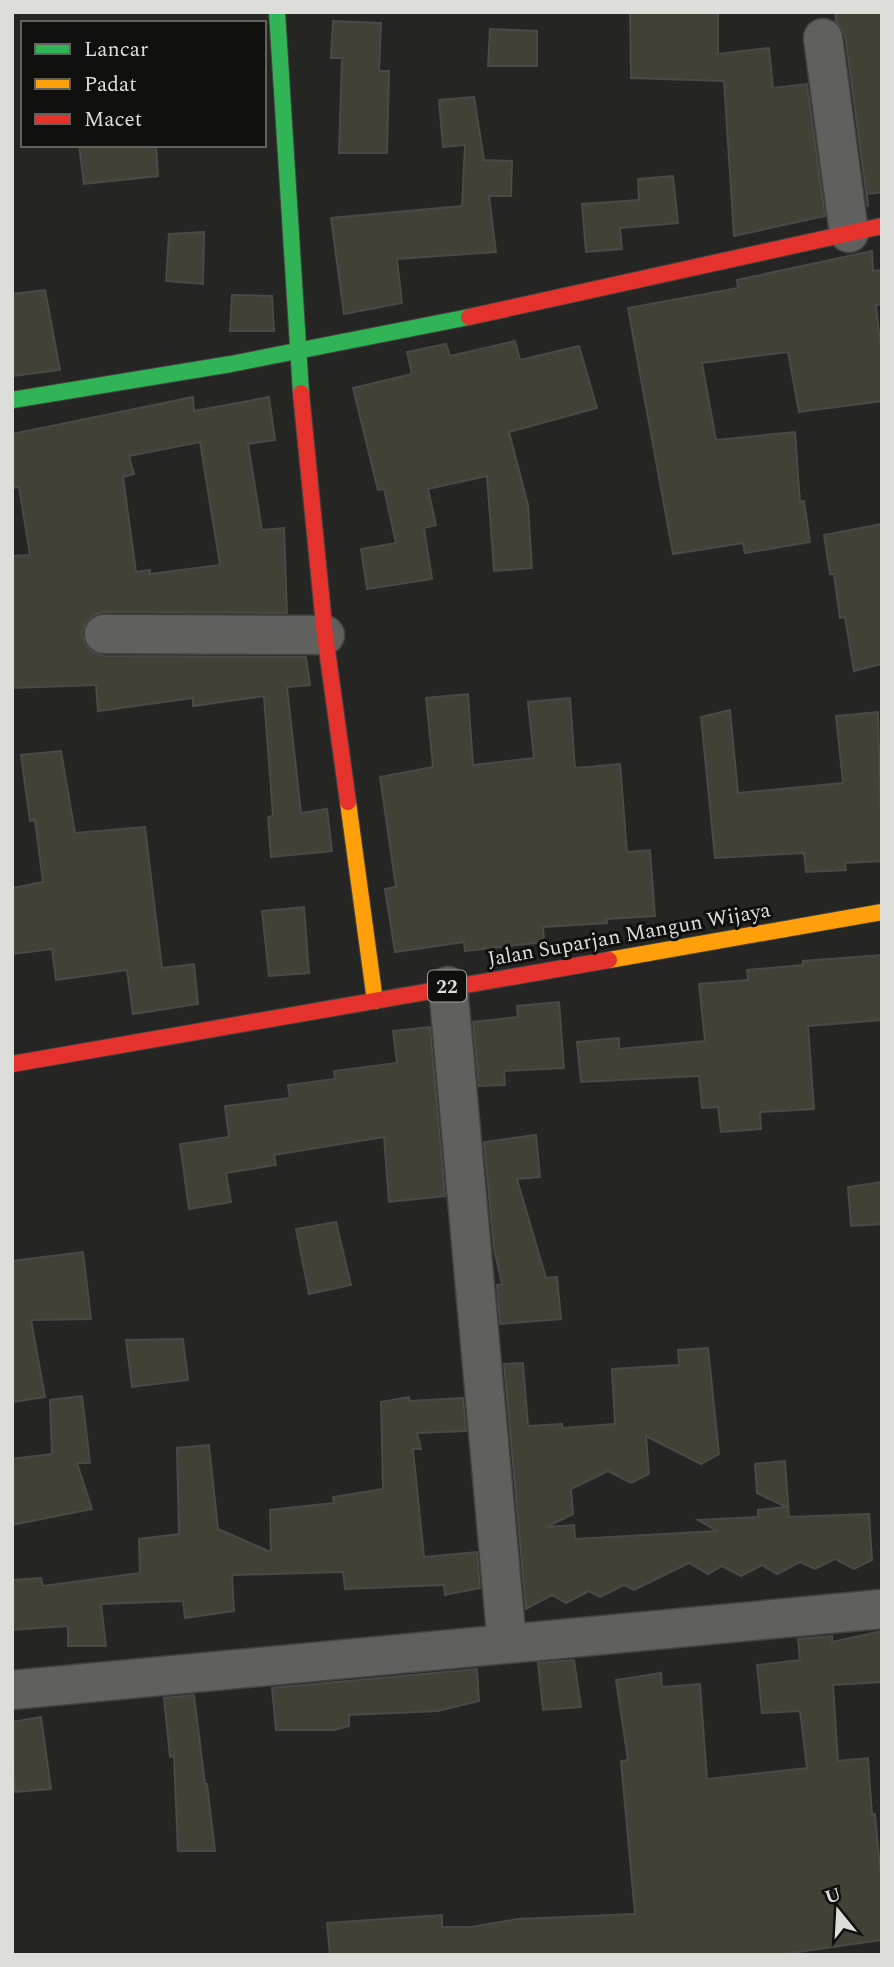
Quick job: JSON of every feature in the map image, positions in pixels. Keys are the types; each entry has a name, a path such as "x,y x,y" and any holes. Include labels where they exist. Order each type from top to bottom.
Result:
{"main road":[{"path":"277,12 297,352 325,635 375,1001"},
{"path":"12,400 121,385 297,352 865,230"},
{"name":"Jalan Suparjan Mangun Wijaya","path":"12,1064 882,912"}],"street":[{"path":"823,38 865,230"},
{"path":"104,634 325,635"},
{"path":"448,986 507,1644"},
{"path":"12,1690 882,1609"}],"building":[{"path":"630,12 718,12 718,54 769,48 773,88 807,84 825,216 734,236 724,81 631,78"},
{"path":"835,12 882,12 882,192 867,194 868,207 845,35 836,21"},
{"path":"333,21 381,23 379,71 389,71 387,153 339,153 342,58 331,58"},
{"path":"490,29 537,31 537,66 488,66"},
{"path":"474,97 484,160 512,161 511,196 489,196 496,252 397,259 402,303 344,314 331,218 462,206 465,145 443,147 439,100"},
{"path":"79,147 156,147 158,176 84,184"},
{"path":"673,176 678,223 620,228 622,249 586,252 582,204 639,200 638,179"},
{"path":"204,232 203,284 166,281 169,234"},
{"path":"872,251 873,271 882,270 882,304 876,305 882,360 882,401 799,412 788,352 702,363 716,440 795,432 800,502 804,501 810,542 745,553 743,543 673,554 628,308 738,288 737,280"},
{"path":"45,290 60,370 12,376 12,294"},
{"path":"232,295 272,296 274,331 230,331"},
{"path":"515,341 520,360 579,346 597,408 509,432 528,505 532,568 494,571 487,476 428,489 436,525 424,528 432,579 367,589 361,549 396,543 384,489 378,490 353,388 412,374 407,352 446,344 450,356"},
{"path":"193,397 194,411 269,397 275,440 248,444 262,530 284,528 287,613 103,612 86,622 82,633 85,644 92,652 104,656 306,657 310,685 287,687 301,813 327,809 332,851 271,857 268,817 273,816 264,696 193,706 193,698 98,711 96,685 12,688 12,556 30,555 19,487 12,488 12,434","holes":["200,442 220,565 150,574 150,570 136,572 123,477 134,474 129,456"]},
{"path":"882,524 882,664 854,671 845,617 840,618 834,574 830,574 824,535"},
{"path":"468,694 473,765 534,758 528,702 570,698 575,768 620,764 627,852 650,850 655,916 607,919 607,923 543,927 544,942 465,951 464,942 395,952 385,889 396,887 380,777 433,767 426,698"},
{"path":"730,710 738,793 843,783 836,716 878,712 882,861 845,863 846,870 806,872 804,853 715,858 701,717"},
{"path":"61,751 75,833 145,827 162,968 194,964 198,1004 133,1014 127,970 56,980 52,949 12,954 12,888 43,882 35,820 30,821 21,755"},
{"path":"304,907 309,973 269,976 262,911"},
{"path":"882,955 882,1020 808,1026 814,1109 760,1112 761,1129 721,1132 718,1107 702,1108 699,1076 581,1082 577,1042 619,1038 619,1049 705,1041 699,984 748,980 747,970 803,965 803,961"},
{"path":"559,1002 564,1068 504,1071 505,1085 479,1086 473,1022 518,1017 517,1006"},
{"path":"430,1027 445,1196 389,1202 384,1137 274,1155 276,1165 226,1173 231,1202 189,1209 180,1144 229,1137 225,1106 290,1098 288,1085 335,1079 334,1071 397,1063 393,1031"},
{"path":"536,1135 540,1177 517,1179 546,1278 557,1277 561,1319 500,1324 497,1285 502,1284 494,1249 484,1142"},
{"path":"882,1182 882,1224 851,1226 848,1187"},
{"path":"336,1222 351,1285 309,1294 296,1229"},
{"path":"83,1252 91,1319 31,1320 45,1397 12,1402 12,1261"},
{"path":"183,1339 188,1380 132,1387 126,1340"},
{"path":"708,1348 719,1454 701,1464 646,1436 649,1474 631,1483 608,1471 571,1489 573,1514 547,1527 574,1525 575,1539 717,1531 698,1520 758,1517 758,1510 786,1507 757,1493 755,1464 785,1461 789,1517 869,1514 872,1560 854,1569 835,1559 815,1569 800,1562 777,1574 762,1565 741,1576 722,1566 708,1574 689,1563 634,1590 624,1585 600,1597 589,1591 566,1603 552,1595 526,1609 504,1364 523,1363 528,1426 562,1424 562,1428 615,1424 612,1369 679,1365 678,1350"},
{"path":"82,1396 90,1463 77,1463 92,1509 12,1525 12,1459 52,1454 50,1400"},
{"path":"409,1397 410,1401 463,1398 466,1431 417,1433 421,1449 413,1449 424,1557 477,1552 480,1588 445,1595 444,1585 345,1589 343,1572 232,1575 234,1611 185,1618 183,1601 101,1604 106,1646 68,1646 68,1626 12,1630 12,1580 41,1578 43,1586 140,1573 139,1539 179,1534 177,1448 209,1445 218,1529 271,1552 270,1510 334,1503 333,1497 383,1489 381,1402"},
{"path":"882,1631 882,1682 833,1685 838,1761 868,1758 882,1890 882,1940 777,1955 330,1955 327,1923 442,1915 442,1927 471,1927 518,1919 635,1914 621,1761 628,1760 616,1680 661,1673 662,1687 700,1684 707,1779 807,1768 800,1711 762,1713 757,1665 800,1660 798,1639 832,1636 832,1642"},
{"path":"574,1660 581,1707 543,1710 538,1663"},
{"path":"477,1669 479,1701 438,1711 349,1715 349,1726 334,1730 276,1730 272,1688"},
{"path":"194,1695 215,1851 178,1851 174,1756 170,1757 164,1698"},
{"path":"41,1717 51,1789 15,1792 12,1722"}],"traffic: fast":[{"path":"277,12 301,393"},
{"path":"12,400 231,364 469,317"}],"traffic: slow":[{"path":"348,802 375,1001"},
{"path":"609,960 882,912"}],"traffic: jam":[{"path":"469,317 882,226"},
{"path":"301,393 325,635 348,802"},
{"path":"12,1064 609,960"}]}
